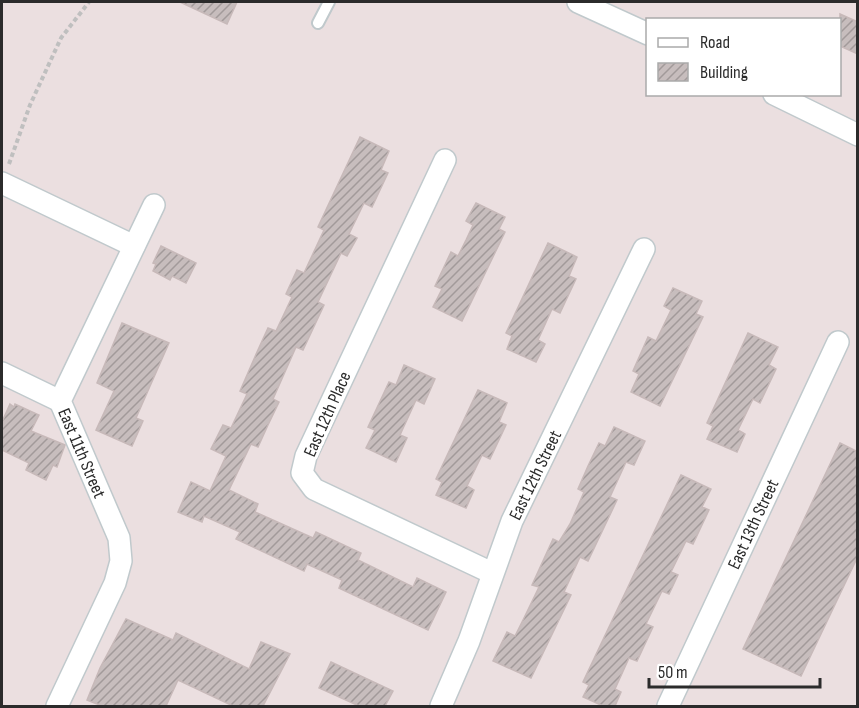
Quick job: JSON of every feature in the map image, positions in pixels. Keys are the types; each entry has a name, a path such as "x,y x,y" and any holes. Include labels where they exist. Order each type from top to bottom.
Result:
{"street":[{"path":"578,2 646,33"},
{"path":"778,96 858,135"},
{"name":"East 12th Place","path":"445,160 306,456 302,473 314,489 492,573"},
{"path":"2,183 134,246"},
{"name":"East 11th Street","path":"57,706 115,583 121,561 119,538 60,401 154,205"},
{"name":"East 12th Street","path":"441,706 469,641 512,521 644,249"},
{"name":"East 13th Street","path":"668,706 838,342"},
{"path":"2,373 60,401"}],"lane":[{"path":"318,23 328,2"}],"path":[{"path":"2,183 30,105 61,38 89,2"}],"building":[{"path":"180,2 237,2 227,24"},
{"path":"840,14 858,22 858,54 841,46"},
{"path":"360,137 389,151 381,170 388,173 372,207 364,203 349,234 357,238 347,256 341,253 318,302 324,305 303,350 296,347 273,399 279,402 258,447 251,444 229,490 258,504 255,512 313,538 316,532 361,553 358,560 413,587 417,578 446,592 428,630 339,588 342,580 307,564 304,571 236,539 240,532 204,516 202,522 178,512 191,482 210,491 226,456 211,449 223,425 231,428 247,394 240,391 257,352 268,328 276,331 292,297 286,294 297,270 304,273 324,230 318,227"},
{"path":"476,203 505,217 499,229 505,232 462,321 433,307 442,289 435,286 451,252 458,256 466,240 473,225 466,221"},
{"path":"548,243 577,257 569,276 576,279 560,313 552,309 538,340 545,344 536,362 507,349 512,336 506,333"},
{"path":"161,246 196,263 186,283 172,276 170,280 153,271 156,264 153,263"},
{"path":"673,288 702,301 696,314 703,317 660,406 631,392 639,374 633,371 648,337 656,341 671,310 664,306"},
{"path":"122,323 169,343 136,418 143,421 132,446 96,430 114,391 97,383"},
{"path":"748,333 778,347 769,365 776,369 760,403 753,399 738,430 745,434 737,452 707,439 713,426 707,423"},
{"path":"404,365 435,379 424,404 416,400 400,435 407,438 396,462 366,448 375,430 368,427 389,382 396,385"},
{"path":"478,390 507,403 499,422 506,425 490,459 482,455 467,486 474,490 466,508 436,495 442,482 436,479"},
{"path":"10,404 39,415 31,431 65,445 57,467 53,465 46,480 26,470 29,463 2,450 2,422"},
{"path":"614,427 645,441 634,465 626,462 610,497 617,500 588,561 580,557 564,592 571,595 531,678 493,661 507,632 515,636 539,587 532,585 553,539 559,542 570,524 584,492 578,489 588,466 599,443 605,446"},
{"path":"840,443 858,452 858,556 801,676 743,649"},
{"path":"681,475 711,489 702,507 709,510 693,544 686,541 671,572 678,575 669,594 662,591 646,624 653,627 637,661 629,658 615,689 621,692 615,706 603,706 583,697 589,685 583,682"},
{"path":"126,619 173,640 176,633 249,669 261,642 290,654 263,706 233,706 178,680 166,706 102,706 87,700 100,668"},
{"path":"331,662 393,691 385,706 359,706 319,688"}]}
